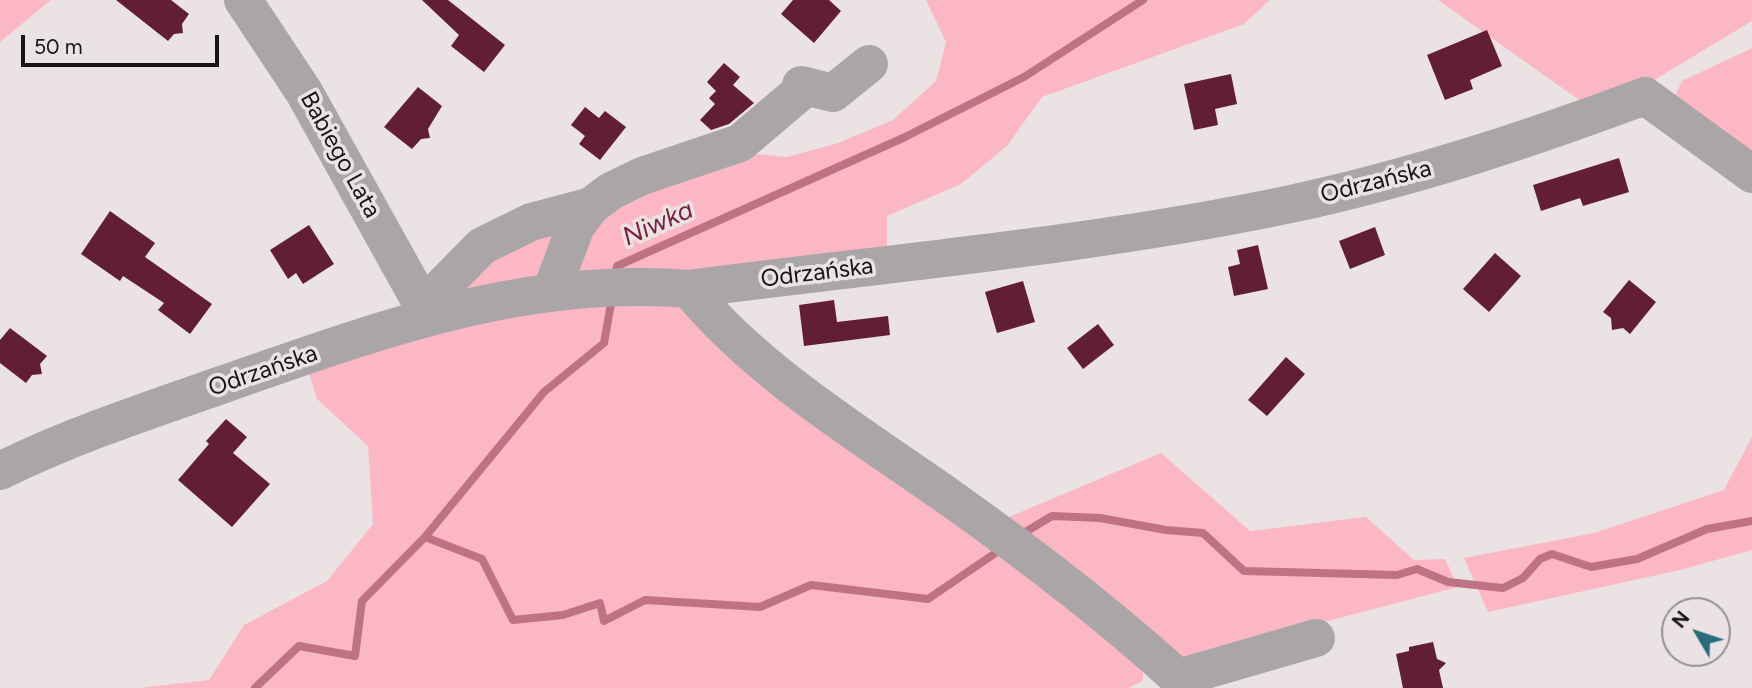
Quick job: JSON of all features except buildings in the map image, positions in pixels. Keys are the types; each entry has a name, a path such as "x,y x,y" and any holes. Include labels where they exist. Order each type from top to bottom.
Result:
{"street":[{"name":"Babiego Lata","path":"243,0 304,92 426,310"},
{"path":"426,310 482,246 531,222 592,206 642,176 740,143 799,93 801,85 833,93 869,64"},
{"name":"Odrzańska","path":"0,471 101,428 426,310 568,290 640,285 689,289 1152,230 1287,204 1423,171 1535,137 1645,96 1752,174"},
{"path":"568,290 576,226 592,206"},
{"path":"689,289 711,316 797,388 1028,555 1172,682 1316,638"}],"shaded area":[{"path":"0,0 51,0 0,42"},
{"path":"926,0 1270,0 1244,24 1042,97 1007,146 961,184 887,216 887,252 715,277 582,279 573,265 607,205 744,153 787,157 838,143 893,120 936,81 946,42"},
{"path":"1438,0 1752,0 1752,21 1641,88 1592,109"},
{"path":"1752,48 1752,164 1672,102 1682,81"},
{"path":"572,217 551,277 448,306 485,250"},
{"path":"672,295 1143,662 1143,681 1128,688 139,688 209,680 244,625 327,581 373,524 368,446 317,399 307,367 479,315"},
{"path":"1752,437 1752,550 1680,570 1488,612 1464,558 1594,533 1724,490"},
{"path":"1161,453 1250,531 1366,517 1414,560 1445,559 1458,587 1320,623 1183,669 997,522"}],"waterway":[{"name":"Niwka","path":"615,278 617,266 903,138 1024,77 1143,0"},
{"name":"Niwka","path":"255,688 299,646 355,656 362,601 425,537 544,392 604,343 612,298"},
{"path":"1022,534 1052,516 1100,518 1166,530 1203,533 1244,571 1397,575 1417,569 1448,582 1503,588 1523,578 1540,559 1552,554 1591,567 1637,559 1707,529 1752,521"},
{"path":"425,537 482,559 513,620 563,615 600,603 604,621 645,600 760,607 811,585 928,599 994,554"}]}
